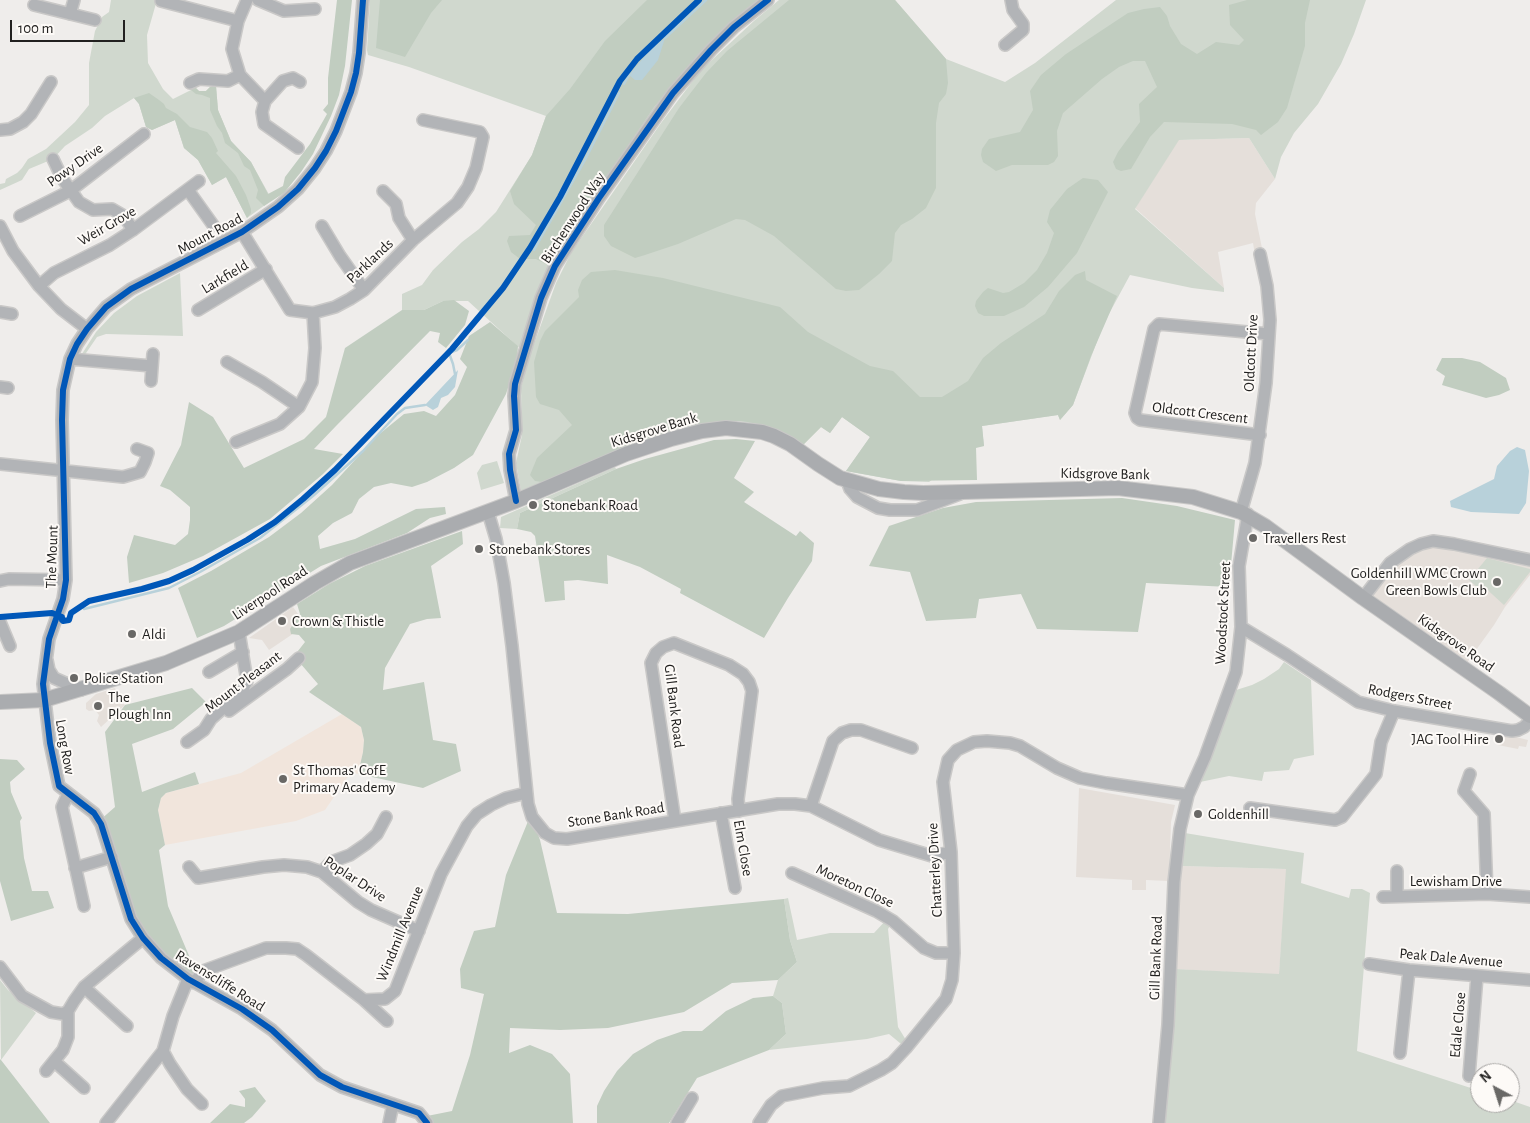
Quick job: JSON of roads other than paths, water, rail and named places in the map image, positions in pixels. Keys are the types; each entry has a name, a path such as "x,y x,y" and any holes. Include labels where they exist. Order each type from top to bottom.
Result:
{"main road":[{"name":"Kidsgrove Bank","path":"551,486 626,454 671,439 702,431 726,428 762,432 774,436 790,444 830,472 847,481 880,489 904,492 965,492 1118,488 1193,496 1244,513"},
{"name":"Liverpool Road","path":"0,702 44,700 166,663 239,632 314,583 350,563 488,512 551,486"},
{"name":"Kidsgrove Road","path":"1244,513 1530,716"}],"street":[{"path":"70,14 74,0"},
{"path":"247,0 238,21 232,49 240,75 265,101"},
{"path":"258,0 284,11 315,9"},
{"name":"Mount Road","path":"65,472 62,420 63,390 70,359 87,329 106,307 131,289 242,232 298,189 315,168 330,144 348,100 356,73 363,0"},
{"name":"Birchenwood Way","path":"516,501 509,454 516,430 515,384 541,298 555,266 599,198 673,93 734,27 768,0"},
{"path":"1004,46 1023,30 1023,24 1013,10 1011,0"},
{"path":"160,2 238,21"},
{"path":"34,5 96,20"},
{"path":"190,83 199,80 228,80 240,75"},
{"path":"296,77 283,82 265,101 262,112 264,124 298,148"},
{"path":"0,130 10,129 24,122 51,90"},
{"name":"Parklands","path":"242,232 290,310 313,313 335,307 364,290 414,240 457,203 468,187 476,168 483,137 480,132 423,120"},
{"name":"Powy Drive","path":"20,216 70,191 144,134"},
{"path":"53,159 70,191 79,202 93,210 112,209 124,216 133,230"},
{"name":"Weir Grove","path":"39,286 54,273 110,245 133,230 199,180"},
{"path":"188,190 213,225"},
{"path":"383,191 396,204 399,218 414,240"},
{"path":"0,226 13,251 39,286 61,310 87,329"},
{"path":"328,230 364,290"},
{"name":"Oldcott Drive","path":"1244,513 1260,435 1270,320 1260,254"},
{"name":"Larkfield","path":"198,310 238,288 266,269"},
{"path":"0,312 12,314"},
{"path":"236,442 280,424 299,407 312,382 315,348 313,313"},
{"name":"Oldcott Crescent","path":"1260,435 1140,420 1135,413 1154,329 1159,324 1269,334"},
{"path":"151,381 152,354"},
{"path":"70,359 152,366"},
{"path":"227,362 262,382 299,407"},
{"path":"0,464 123,477 140,472 142,451"},
{"name":"The Mount","path":"44,700 43,677 46,653 63,600 66,580 65,472"},
{"name":"Kidsgrove Bank","path":"847,481 852,491 864,501 878,508 902,512 916,510 965,492"},
{"name":"Stone Bank Road","path":"488,512 496,539 504,583 526,793 532,817 545,833 554,838 568,839 778,804 811,806 879,840 932,856 951,852"},
{"name":"Woodstock Street","path":"1188,794 1205,757 1236,672 1241,627 1240,566 1244,513"},
{"path":"1363,598 1390,563 1410,549 1427,542 1454,544 1530,560"},
{"name":"The Mount","path":"0,581 66,580"},
{"path":"0,622 10,646"},
{"name":"Rodgers Street","path":"1241,627 1358,702 1394,711 1512,731 1524,727 1530,720"},
{"name":"Mount Pleasant","path":"204,730 211,719 242,690 247,681 239,632"},
{"name":"Gill Bank Road","path":"675,820 651,662 663,647 674,643 730,665 743,674 749,682 752,691 738,798 739,811"},
{"path":"209,672 243,652"},
{"path":"46,653 49,670 54,678 81,690"},
{"name":"Mount Pleasant","path":"187,742 299,658"},
{"name":"Long Row","path":"44,700 59,786 68,794 62,807 74,868 84,906"},
{"path":"1250,808 1335,820 1342,816 1376,774 1381,742 1394,711"},
{"path":"811,806 833,741 842,734 851,730 861,730 912,748"},
{"name":"Chatterley Drive","path":"759,1123 771,1105 782,1096 823,1088 848,1086 869,1077 892,1063 946,999 952,980 954,953 951,852 944,795 944,775 948,760 957,750 974,742 998,741 1020,746 1057,768 1080,778 1188,794"},
{"path":"1470,774 1461,790 1484,814 1487,894"},
{"name":"Windmill Avenue","path":"364,1000 385,999 395,991 441,874 459,838 472,820 477,814 491,805 506,798 526,793"},
{"name":"Ravenscliffe Road","path":"68,794 94,814 101,824 132,919 143,938 160,958 191,981 242,1008 272,1030 320,1074 342,1087 419,1113 427,1123"},
{"name":"Gill Bank Road","path":"1158,1123 1168,1025 1174,882 1180,829 1188,794"},
{"name":"Elm Close","path":"722,813 735,888"},
{"path":"322,872 331,862 350,855 366,844 377,834 386,817"},
{"path":"74,868 112,857"},
{"name":"Poplar Drive","path":"189,867 198,878 284,865 307,867 322,872 358,902 371,910 419,931"},
{"path":"1397,871 1397,896"},
{"name":"Moreton Close","path":"792,873 876,911 893,921 924,948 936,953 954,953"},
{"name":"Lewisham Drive","path":"1383,897 1487,894 1530,897"},
{"path":"46,1071 63,1050 68,1037 68,1011 84,987 143,938"},
{"path":"106,1123 163,1051 173,1016 191,981 203,972 266,948 297,949 364,1000 387,1021"},
{"name":"Peak Dale Avenue","path":"1369,964 1408,970 1530,980"},
{"path":"0,967 22,996 51,1012 58,1014 68,1011"},
{"path":"1400,1053 1408,970"},
{"name":"Edale Close","path":"1469,1076 1477,976"},
{"path":"84,987 120,1024"},
{"path":"163,1051 197,1103"},
{"path":"54,1061 77,1086"},
{"path":"677,1123 692,1098"},
{"path":"389,1123 393,1104"}],"water":[{"path":"665,38 658,60 642,80 635,80 629,75 651,49"},
{"path":"458,370 455,387 448,395 441,398 438,407 433,410 425,405"},
{"path":"1517,447 1525,450 1529,471 1526,503 1519,514 1471,512 1451,507 1450,501 1494,479 1497,466 1510,451"}],"waterway":[{"path":"665,38 706,0"},
{"path":"624,84 629,75"},
{"path":"534,250 585,160 619,93"},
{"path":"455,374 449,353 457,350 468,340"},
{"path":"84,609 169,588 260,538 313,496 363,451 397,414 405,408 425,405"}],"place":[{"name":"Stonebank Road","path":"533,505"},
{"name":"Travellers Rest","path":"1253,538"},
{"name":"Stonebank Stores","path":"479,549"},
{"name":"Goldenhill WMC Crown Green Bowls Club","path":"1497,582"},
{"name":"Crown & Thistle","path":"282,621"},
{"name":"Aldi","path":"132,634"},
{"name":"Police Station","path":"74,678"},
{"name":"The Plough Inn","path":"98,706"},
{"name":"JAG Tool Hire","path":"1499,739"},
{"name":"St Thomas' CofE Primary Academy","path":"283,779"},
{"name":"Goldenhill","path":"1198,814"}]}
